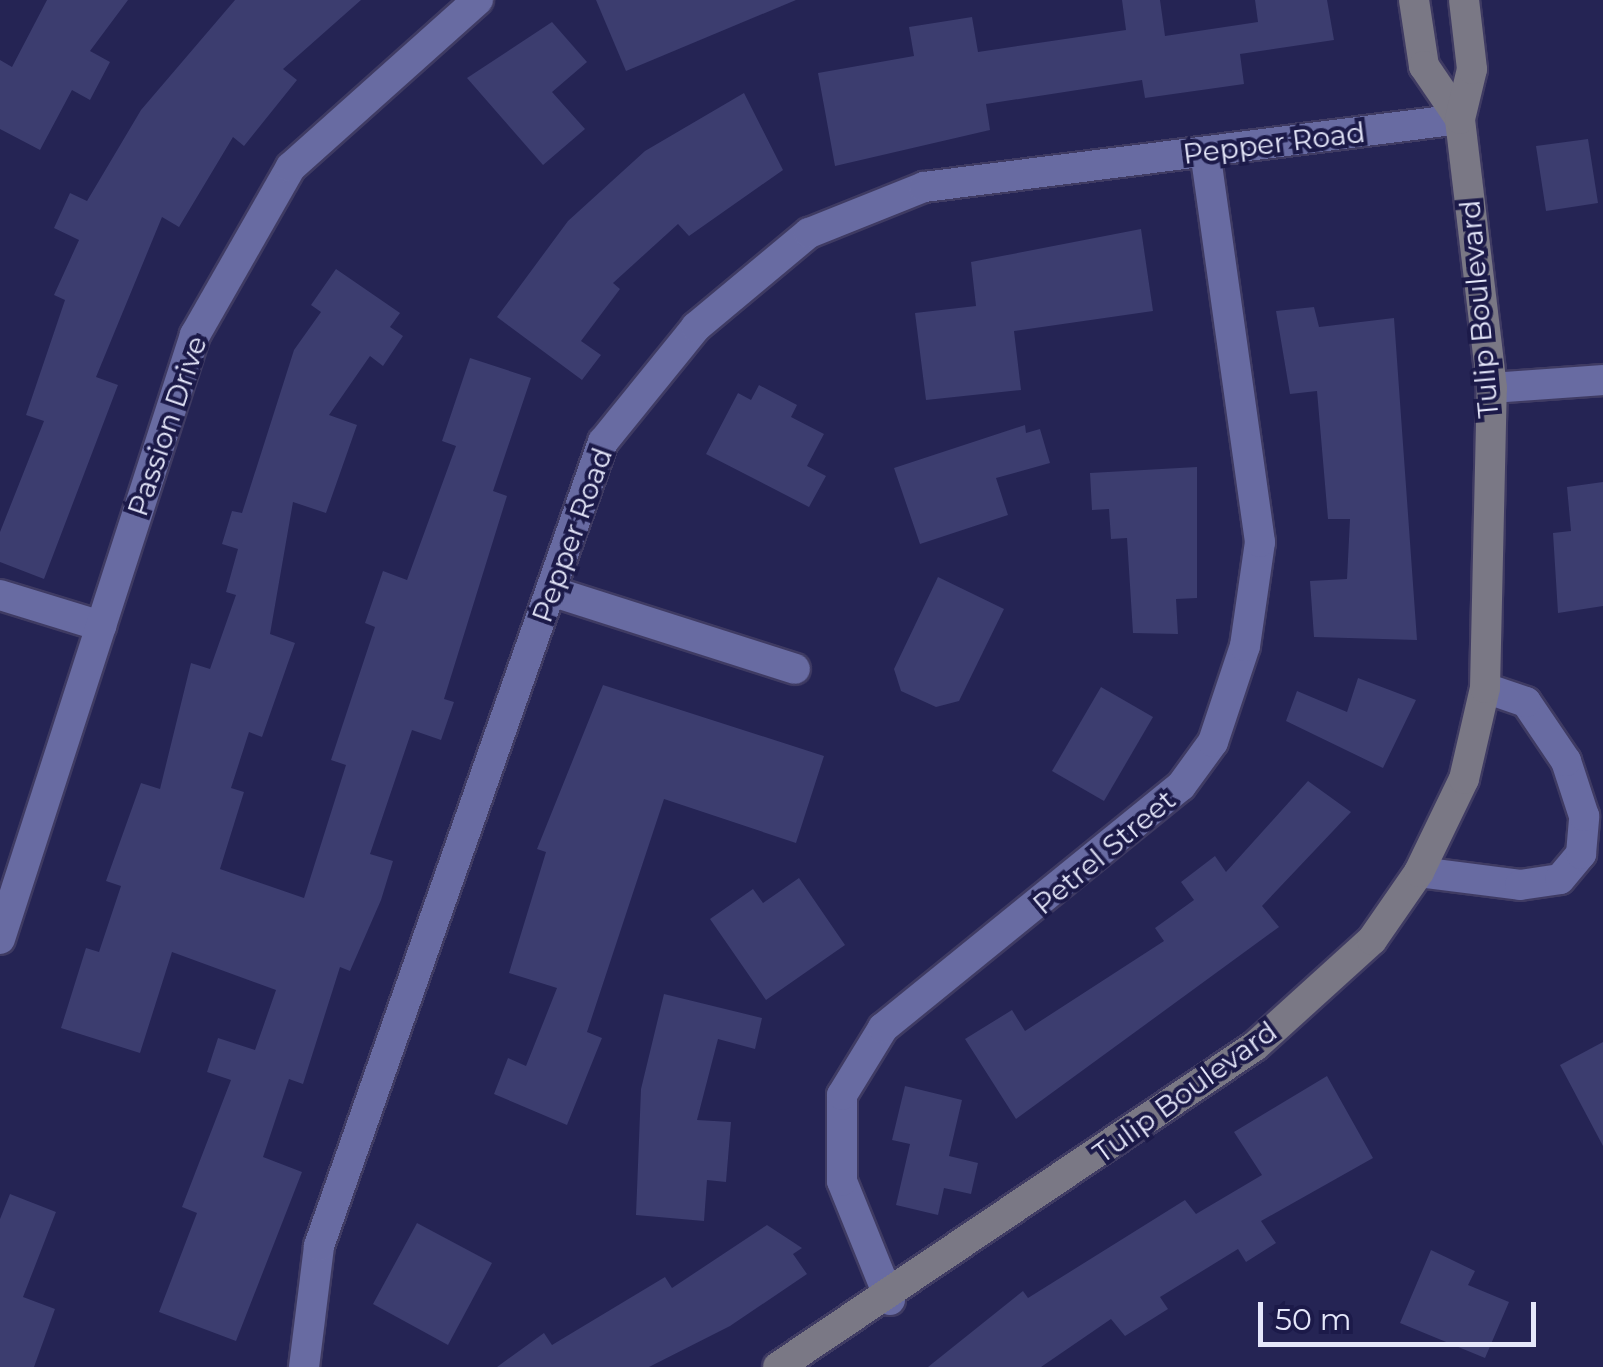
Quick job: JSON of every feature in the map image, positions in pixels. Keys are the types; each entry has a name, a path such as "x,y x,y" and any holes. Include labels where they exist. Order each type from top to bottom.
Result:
{"street":[{"name":"Passion Drive","path":"0,939 195,335 291,168 478,0"},
{"name":"Tulip Boulevard","path":"1414,0 1424,66 1460,119"},
{"name":"Tulip Boulevard","path":"778,1367 890,1300 1256,1046 1372,940 1420,872 1464,779 1485,688 1492,388 1460,119 1472,69 1464,0"},
{"name":"Pepper Road","path":"304,1367 319,1246 603,442 696,327 809,232 924,187 1460,119"},
{"name":"Petrel Street","path":"890,1300 842,1181 842,1095 883,1028 1182,786 1213,742 1245,646 1260,542 1206,152"},
{"path":"1492,388 1603,380"},
{"path":"551,590 795,668"},
{"path":"0,596 101,626"},
{"path":"1420,872 1520,885 1560,879 1581,854 1584,816 1566,761 1526,702 1485,688"}],"building":[{"path":"47,0 128,0 90,51 110,62 90,100 72,90 40,150 0,129 0,60 12,67"},
{"path":"235,0 361,0 283,69 297,80 244,146 233,137 179,227 162,217 96,377 118,385 44,579 0,562 0,532 44,421 26,415 65,300 54,295 79,240 54,228 70,193 87,201 141,110"},
{"path":"596,0 796,0 626,71"},
{"path":"1122,0 1160,0 1165,36 1258,22 1255,0 1327,0 1334,40 1240,54 1244,84 1145,98 1142,80 986,104 990,130 835,166 818,73 914,56 909,27 972,17 978,52 1126,30"},
{"path":"552,22 587,62 552,92 585,129 543,165 467,78"},
{"path":"744,93 783,170 689,236 678,224 613,283 620,289 581,341 601,355 582,380 497,317 568,221 645,151"},
{"path":"1588,139 1598,203 1546,211 1536,146"},
{"path":"1141,229 1153,311 1014,331 1021,390 926,400 915,313 976,306 971,262"},
{"path":"336,269 400,313 390,327 403,336 383,366 370,356 329,415 357,425 326,513 293,502 270,634 295,643 262,737 249,732 231,788 244,792 220,869 304,898 346,765 331,760 375,627 365,623 383,571 407,580 456,446 442,441 470,358 531,378 493,491 507,496 444,699 454,702 441,740 412,730 370,854 393,861 381,900 350,971 340,967 303,1084 289,1079 263,1157 302,1172 236,1341 159,1312 197,1213 182,1207 231,1080 207,1072 218,1038 255,1050 276,990 172,952 140,1053 61,1028 86,948 99,952 121,886 106,881 141,783 160,789 191,663 210,669 236,595 226,592 238,549 222,544 232,511 242,513 294,350 321,312 311,305"},
{"path":"1314,307 1319,327 1394,318 1417,640 1314,637 1310,581 1347,579 1350,519 1328,519 1317,391 1290,394 1276,311"},
{"path":"759,385 797,405 791,417 824,434 807,466 826,476 809,507 706,454 738,393 751,400"},
{"path":"1025,425 1026,433 1040,429 1050,463 996,478 1008,515 920,544 894,468"},
{"path":"1197,467 1197,598 1176,599 1178,634 1133,633 1127,538 1111,539 1109,509 1092,510 1090,473"},
{"path":"1603,482 1603,606 1558,613 1553,533 1571,531 1567,487"},
{"path":"938,577 1004,609 959,701 936,707 901,691 894,669"},
{"path":"1358,678 1416,700 1383,768 1286,721 1297,691 1347,712"},
{"path":"603,685 824,756 796,843 664,799 587,1032 602,1038 567,1125 494,1094 508,1058 526,1066 557,988 509,973 546,852 537,849"},
{"path":"1101,687 1153,717 1104,801 1052,771"},
{"path":"1308,781 1351,812 1262,906 1279,927 1016,1119 965,1039 1012,1010 1025,1031 1164,941 1155,928 1194,900 1181,882 1215,856 1226,872"},
{"path":"799,878 845,945 766,1000 710,919 753,889 763,903"},
{"path":"664,994 762,1018 755,1049 718,1039 697,1120 731,1122 726,1182 707,1180 704,1221 636,1215 641,1089"},
{"path":"1603,1042 1603,1146 1560,1065"},
{"path":"1327,1076 1373,1158 1261,1221 1276,1243 1246,1262 1238,1249 1160,1297 1168,1309 1125,1336 1111,1319 1041,1367 928,1367 1023,1291 1028,1298 1185,1200 1196,1214 1262,1175 1234,1132"},
{"path":"905,1086 962,1100 949,1156 978,1163 971,1194 944,1188 938,1215 896,1205 910,1144 892,1140"},
{"path":"10,1194 56,1212 23,1297 55,1309 34,1367 0,1367 0,1219"},
{"path":"417,1223 492,1263 448,1345 373,1304"},
{"path":"767,1225 802,1248 793,1254 807,1274 730,1326 649,1367 497,1367 544,1333 552,1345 665,1277 672,1288"},
{"path":"1431,1250 1475,1271 1468,1285 1509,1302 1485,1358 1400,1323"}]}
